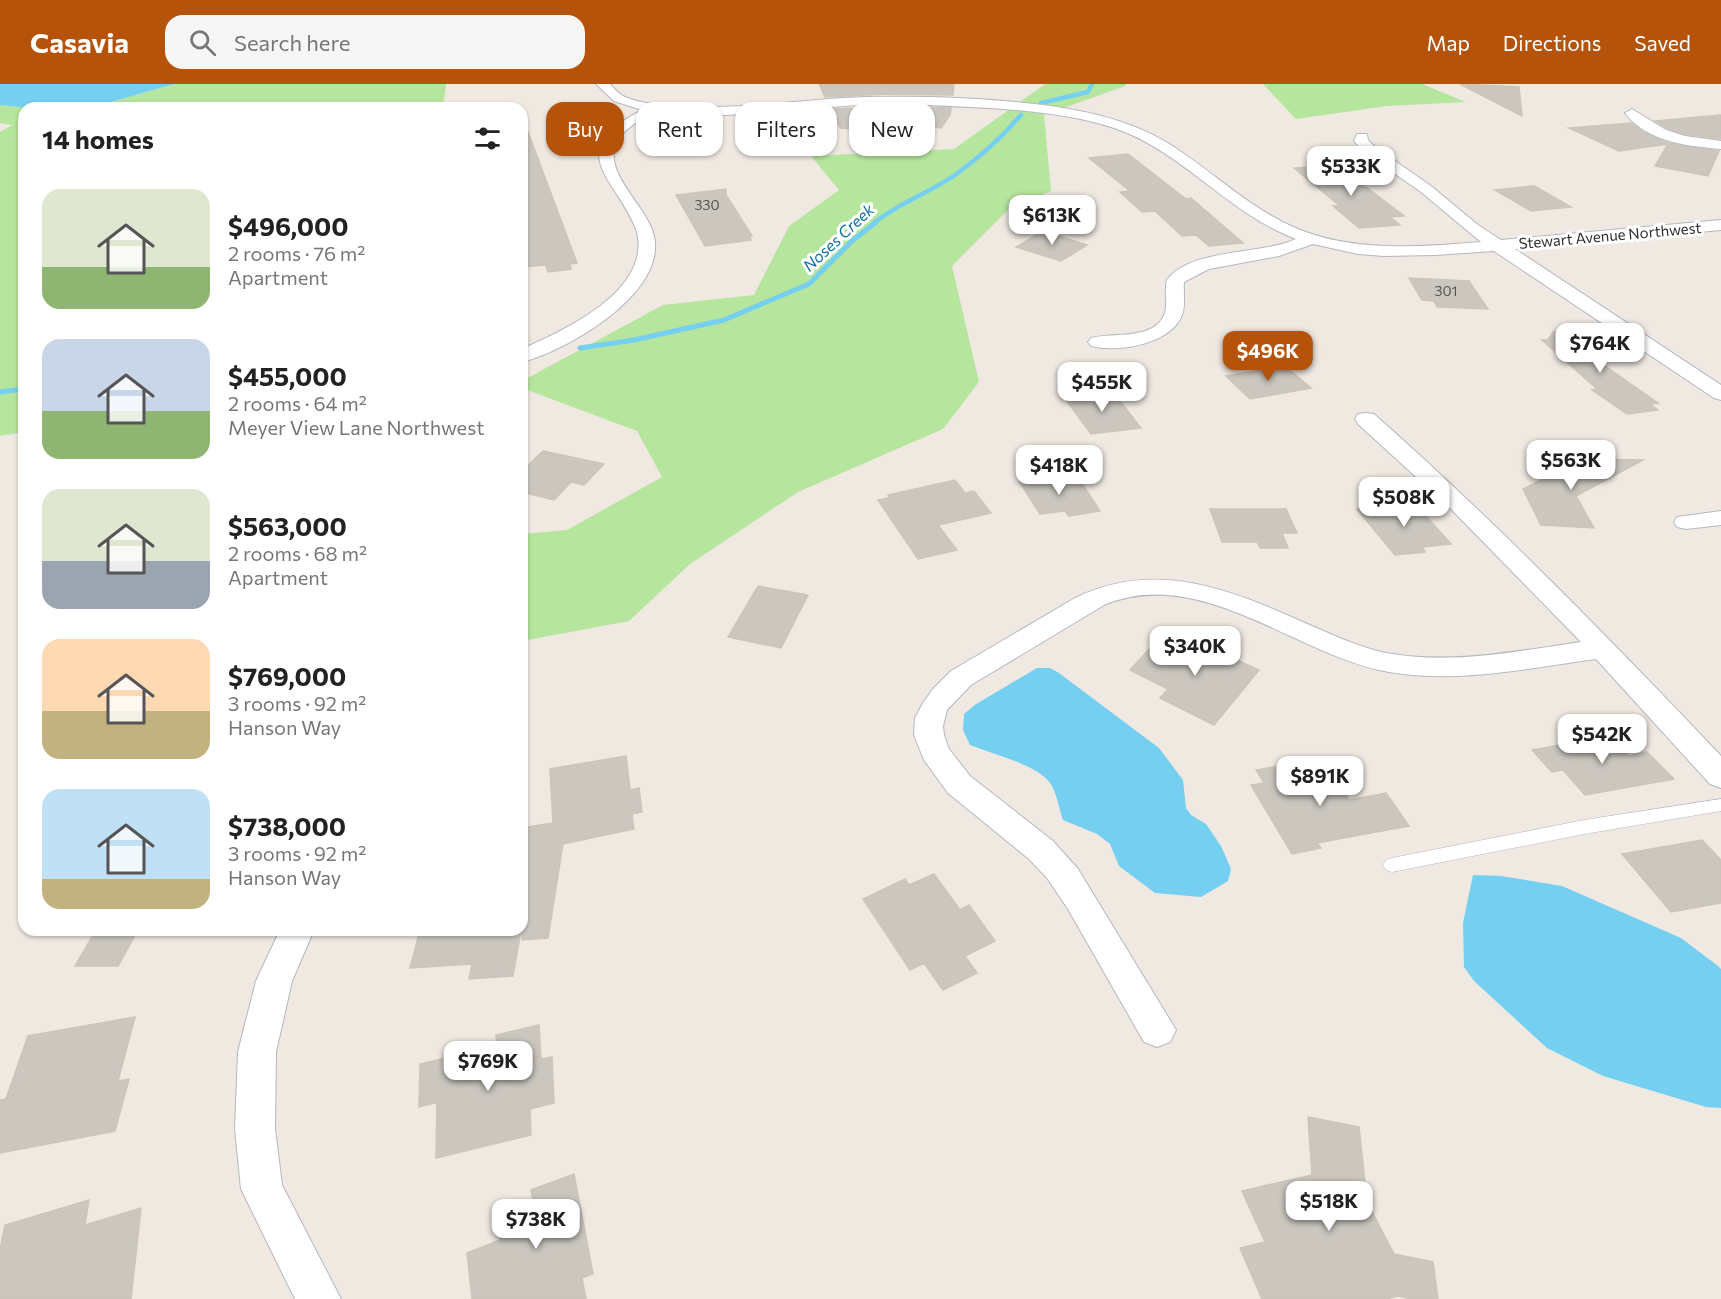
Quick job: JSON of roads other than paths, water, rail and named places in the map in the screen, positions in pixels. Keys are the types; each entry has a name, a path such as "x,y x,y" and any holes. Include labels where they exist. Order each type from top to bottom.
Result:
{"street":[{"name":"Stewart Avenue Northwest","path":"602,84 605,89 617,97 636,102"},
{"name":"Stewart Avenue Northwest","path":"723,110 896,101 1005,105 1071,114 1116,125 1148,138 1260,218 1311,239 1362,249 1427,252 1721,225"},
{"path":"1632,113 1638,121 1657,131 1684,140 1721,145"},
{"path":"528,353 563,337 601,314 623,294 638,275 647,250 646,234 610,172 606,153 611,141 623,127 636,119"},
{"path":"1362,137 1362,141 1370,150 1426,189 1461,219 1721,394"},
{"path":"1098,342 1147,337 1164,329 1175,312 1176,280 1189,271 1213,263 1276,251 1311,239"},
{"path":"1366,419 1448,491 1602,649 1721,776"},
{"path":"1686,522 1721,518"},
{"path":"1157,1030 1063,874 1042,851 962,786 934,750 929,734 929,720 935,705 961,678 1087,602 1130,588 1174,587 1201,592 1233,602 1355,652 1384,662 1410,666 1440,668 1602,649"},
{"path":"294,936 274,981 257,1052 255,1129 262,1189 319,1299"}],"lane":[{"path":"1392,865 1584,827 1721,805"}],"water":[{"path":"0,84 174,84 111,102 18,102 18,107 0,105"},
{"path":"1037,668 1050,668 1059,673 1159,748 1183,780 1186,808 1191,815 1206,824 1221,846 1231,869 1228,881 1201,897 1155,893 1119,866 1110,844 1097,834 1063,820 1054,791 1044,777 1025,765 970,745 963,730 964,714 976,704"},
{"path":"1473,875 1501,876 1562,886 1681,938 1718,966 1721,969 1721,1108 1706,1107 1603,1076 1547,1048 1474,981 1464,967 1463,923"}],"waterway":[{"name":"Noses Creek","path":"1041,103 1088,92 1092,84"},
{"name":"Noses Creek","path":"874,223 964,168 990,147 1021,115"},
{"name":"Noses Creek","path":"580,348 634,340 724,320 809,284 852,241 876,222"},
{"name":"Noses Creek","path":"0,392 18,390"}]}
